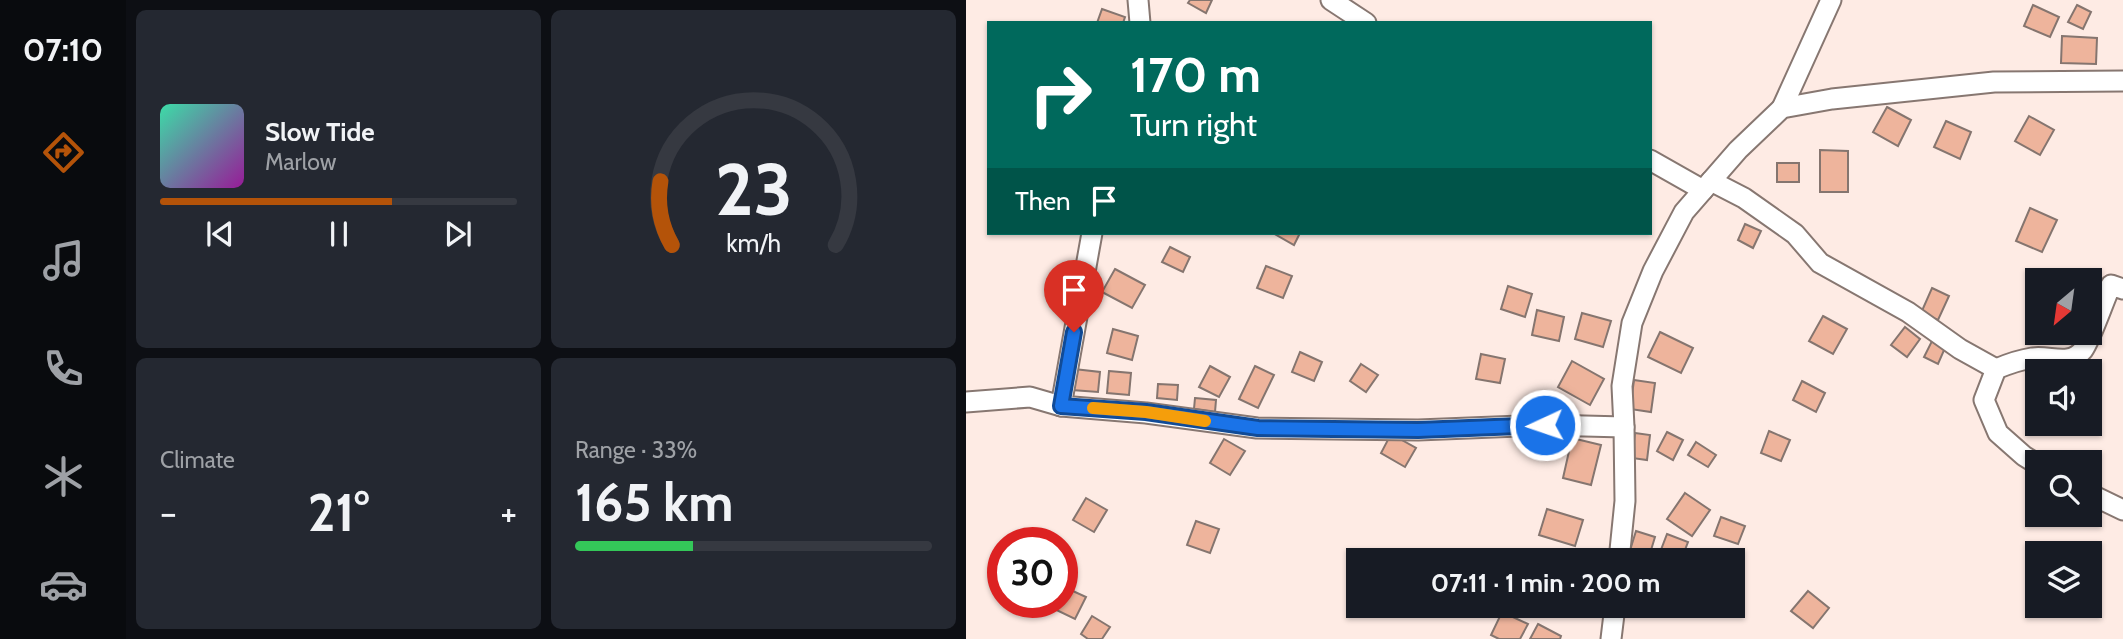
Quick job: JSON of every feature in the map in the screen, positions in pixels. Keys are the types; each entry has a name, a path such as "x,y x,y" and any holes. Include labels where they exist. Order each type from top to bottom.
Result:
{"street":[{"path":"1138,0 1140,21"},
{"path":"1331,0 1363,21"},
{"path":"1620,548 1625,501 1622,386 1632,323 1653,271 1684,212 1738,150 1782,108 1831,0"},
{"path":"1782,108 1832,99 1994,82 2123,81"},
{"path":"1652,161 1707,186 1744,198 1795,233 1820,262 1908,312 1960,349 1996,369"},
{"path":"1061,406 1092,235"},
{"path":"2025,457 1998,433 1984,400 1996,369 2017,360 2037,357 2073,359 2084,349 2111,285 2123,289"},
{"path":"966,402 1030,397 1061,406 1146,412 1258,428 1418,430 1545,425 1624,427"},
{"path":"2102,500 2123,510"},
{"path":"1611,639 1614,618"}],"building":[{"path":"1190,0 1212,0 1206,13 1188,3"},
{"path":"2033,5 2059,17 2050,37 2024,26"},
{"path":"2077,5 2091,12 2083,29 2068,22"},
{"path":"1102,9 1125,17 1124,21 1098,21"},
{"path":"2062,36 2097,38 2096,64 2061,63"},
{"path":"1887,107 1911,120 1898,146 1873,132"},
{"path":"2029,116 2054,130 2040,155 2015,141"},
{"path":"1946,121 1971,132 1960,159 1934,147"},
{"path":"1820,150 1848,151 1848,192 1820,192"},
{"path":"1777,163 1799,163 1799,182 1777,182"},
{"path":"2030,208 2057,220 2042,252 2016,241"},
{"path":"1745,224 1761,231 1753,248 1738,240"},
{"path":"1276,235 1299,235 1294,245"},
{"path":"1170,247 1190,257 1183,272 1162,262"},
{"path":"1266,266 1292,276 1283,298 1257,288"},
{"path":"1115,269 1145,285 1132,308 1102,292"},
{"path":"1508,286 1532,294 1525,317 1501,309"},
{"path":"1932,288 1949,296 1938,320 1921,313"},
{"path":"1537,310 1564,317 1559,341 1532,335"},
{"path":"1582,313 1611,321 1603,347 1575,339"},
{"path":"1823,316 1847,329 1833,354 1809,341"},
{"path":"1905,327 1920,339 1907,357 1891,345"},
{"path":"1113,329 1138,336 1132,360 1107,353"},
{"path":"1660,332 1693,348 1681,373 1648,357"},
{"path":"1932,341 1945,348 1938,364 1924,357"},
{"path":"1300,352 1322,362 1314,381 1292,372"},
{"path":"1481,354 1505,359 1500,383 1476,379"},
{"path":"1572,361 1604,379 1590,405 1558,387"},
{"path":"1361,364 1378,375 1366,392 1350,381"},
{"path":"1210,366 1230,377 1219,397 1199,387"},
{"path":"1255,366 1274,375 1258,408 1239,399"},
{"path":"1074,369 1100,372 1098,392 1072,390"},
{"path":"1109,371 1131,373 1129,395 1107,393"},
{"path":"1634,380 1655,383 1651,412 1630,409"},
{"path":"1802,381 1825,393 1816,412 1793,400"},
{"path":"1158,384 1178,385 1177,400 1157,398"},
{"path":"1195,398 1216,400 1215,412 1194,409"},
{"path":"1769,431 1790,440 1781,461 1761,453"},
{"path":"1667,432 1683,440 1673,460 1657,451"},
{"path":"1635,433 1650,435 1647,460 1632,458"},
{"path":"1391,434 1416,448 1405,467 1381,453"},
{"path":"1572,438 1601,445 1591,485 1563,478"},
{"path":"1224,439 1245,451 1230,475 1210,463"},
{"path":"1696,442 1716,455 1708,467 1688,455"},
{"path":"1685,493 1710,510 1692,536 1667,519"},
{"path":"1086,498 1107,510 1094,532 1073,520"},
{"path":"1547,509 1583,520 1575,546 1539,535"},
{"path":"1721,517 1745,526 1738,544 1714,536"},
{"path":"1196,521 1219,529 1210,553 1187,545"},
{"path":"1636,531 1655,537 1652,548 1631,548"},
{"path":"1667,534 1688,542 1686,548 1662,548"},
{"path":"1808,591 1829,608 1813,628 1791,611"},
{"path":"1078,593 1086,597 1078,613"},
{"path":"1092,616 1110,627 1102,639 1088,639 1081,634"},
{"path":"1499,618 1515,618 1528,624 1520,639 1499,639 1491,635"},
{"path":"1538,624 1561,636 1560,639 1530,639"}],"slow traffic":[{"path":"1093,408 1146,412 1205,421"}],"route":[{"path":"1074,332 1061,406 1146,412 1258,428 1418,430 1545,425"}]}
